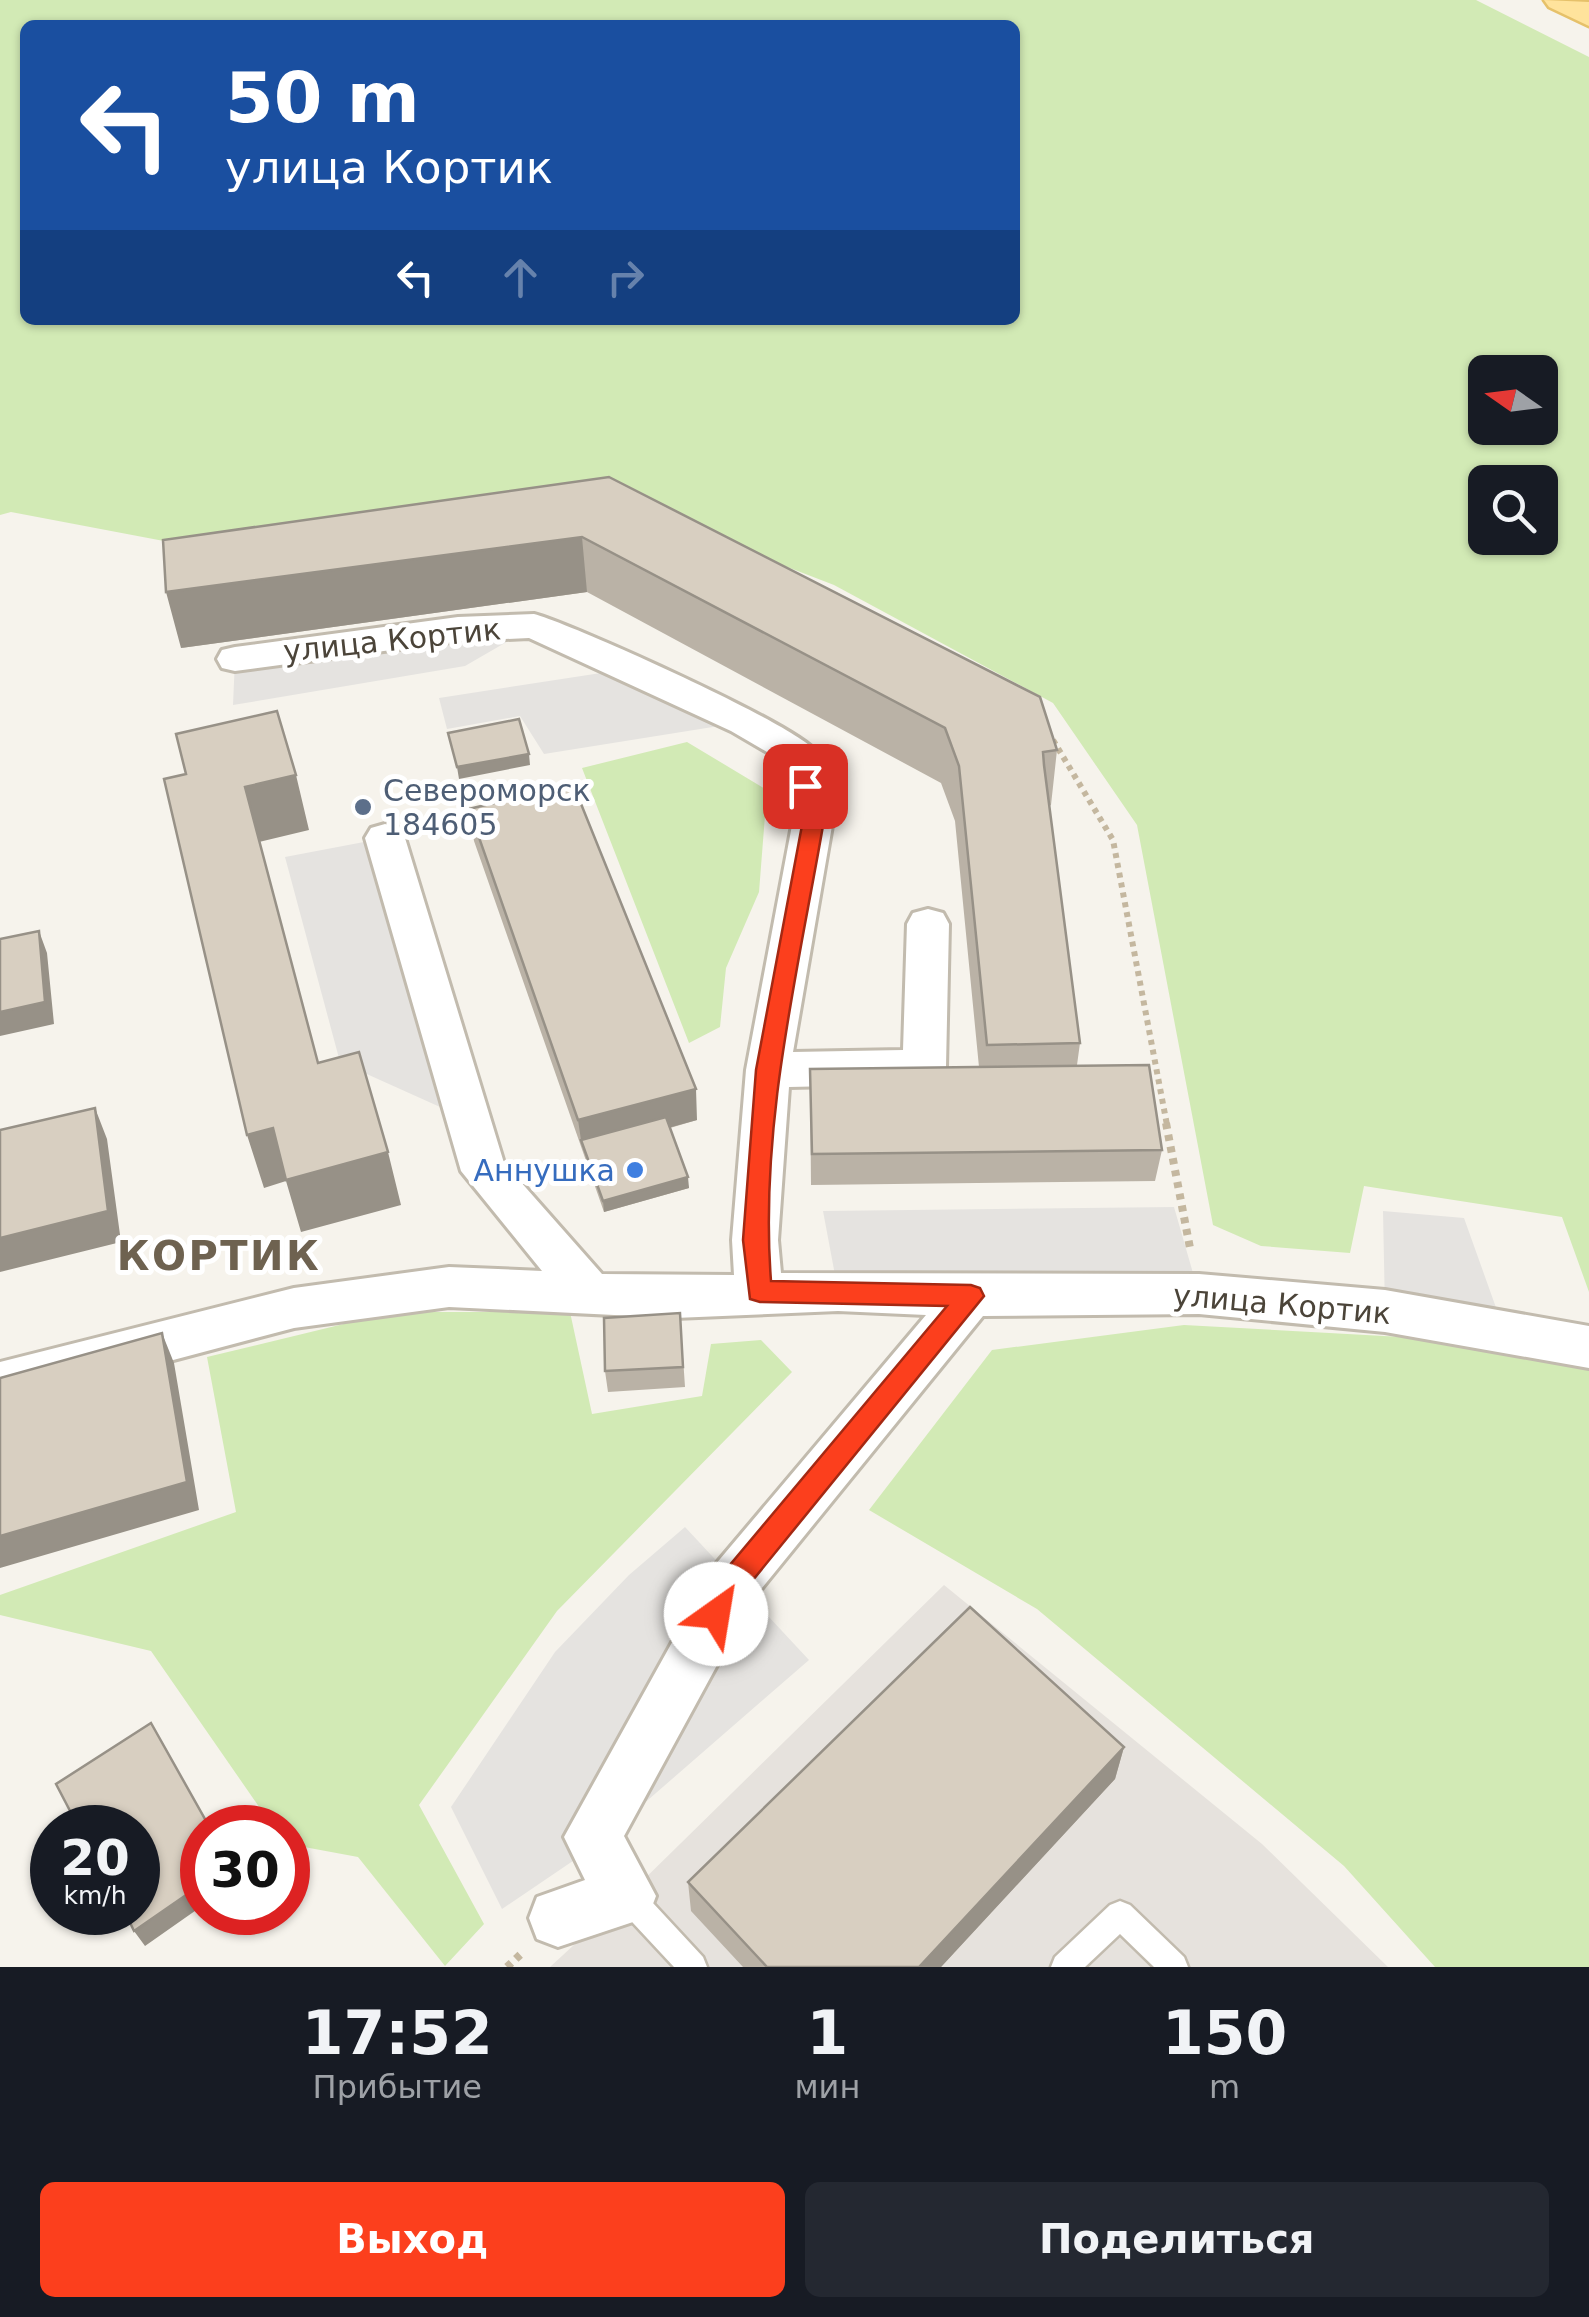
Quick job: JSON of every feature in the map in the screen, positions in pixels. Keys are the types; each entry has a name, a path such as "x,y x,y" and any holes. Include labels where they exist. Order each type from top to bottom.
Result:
{"main road":[{"path":"1560,0 1589,16"}],"street":[{"name":"улица Кортик","path":"235,659 458,629 534,626 744,722 797,752 813,820 768,1070 756,1240 760,1291"},
{"path":"385,838 484,1171 589,1293"},
{"path":"768,1070 924,1066 928,924"},
{"name":"улица Кортик","path":"0,1384 294,1308 450,1287 676,1298 760,1291 971,1296 1199,1294 1386,1310 1589,1347"},
{"path":"558,1918 628,1896 592,1837 734,1582 971,1296"}],"lane":[{"path":"628,1896 693,1967"},
{"path":"1065,1967 1120,1915 1174,1967"}],"path":[{"path":"1043,723 1112,840 1199,1294"}],"shaded area":[{"path":"534,626 465,666 233,705 235,659"},
{"path":"627,669 744,722 544,754 520,716 447,729 439,698"},
{"path":"385,838 469,1120 340,1062 285,857"},
{"path":"1174,1207 1199,1294 838,1291 823,1211"},
{"path":"1383,1211 1464,1218 1504,1330 1385,1311"},
{"path":"685,1527 809,1660 595,1846 502,1909 451,1807 555,1652 629,1575"},
{"path":"944,1585 1262,1844 1388,1967 550,1967"}],"green space":[{"path":"0,0 1476,0 1589,57 1589,1292 1562,1217 1364,1186 1350,1253 1261,1246 1213,1225 1137,825 1053,703 834,585 657,517 206,549 11,512 0,515"},
{"path":"687,742 767,790 759,892 726,968 720,1027 689,1043 582,768"},
{"path":"393,1312 570,1312 592,1414 702,1396 711,1344 761,1340 792,1372 557,1611 419,1805 484,1924 445,1966 358,1857 310,1848 310,1805 258,1805 151,1651 0,1615 0,1595 236,1512 207,1357"},
{"path":"1184,1325 1402,1337 1589,1366 1589,1967 1435,1967 1344,1866 1037,1609 869,1510 992,1350"}],"building":[{"path":"609,477 1040,697 1057,750 1043,752 1044,765 1080,1043 987,1045 959,766 945,728 582,537 166,592 163,540"},
{"path":"277,711 296,775 245,787 318,1063 359,1052 388,1152 286,1180 273,1128 247,1135 164,779 186,774 176,734"},
{"path":"519,719 529,754 457,767 448,733"},
{"path":"573,784 696,1089 578,1120 469,809"},
{"path":"39,931 45,1002 0,1012 0,939"},
{"path":"1149,1065 1162,1150 812,1154 810,1069"},
{"path":"95,1108 108,1211 0,1238 0,1130"},
{"name":"Аннушка","path":"666,1117 688,1177 603,1201 581,1140"},
{"path":"680,1313 683,1367 605,1371 604,1318"},
{"path":"162,1333 187,1482 0,1536 0,1378"},
{"path":"970,1607 1124,1747 919,1967 767,1967 688,1882"},
{"path":"151,1723 197,1805 180,1805 180,1899 160,1913 160,1805 67,1805 56,1784"}],"place":[{"name":"Североморск 184605","path":"363,807"},
{"name":"Аннушка","path":"635,1170"}],"district":[{"name":"КОРТИК","path":"219,1256"}],"route":[{"path":"716,1614 734,1582 971,1296 760,1291 756,1240 768,1070 813,820 805,786"}]}
